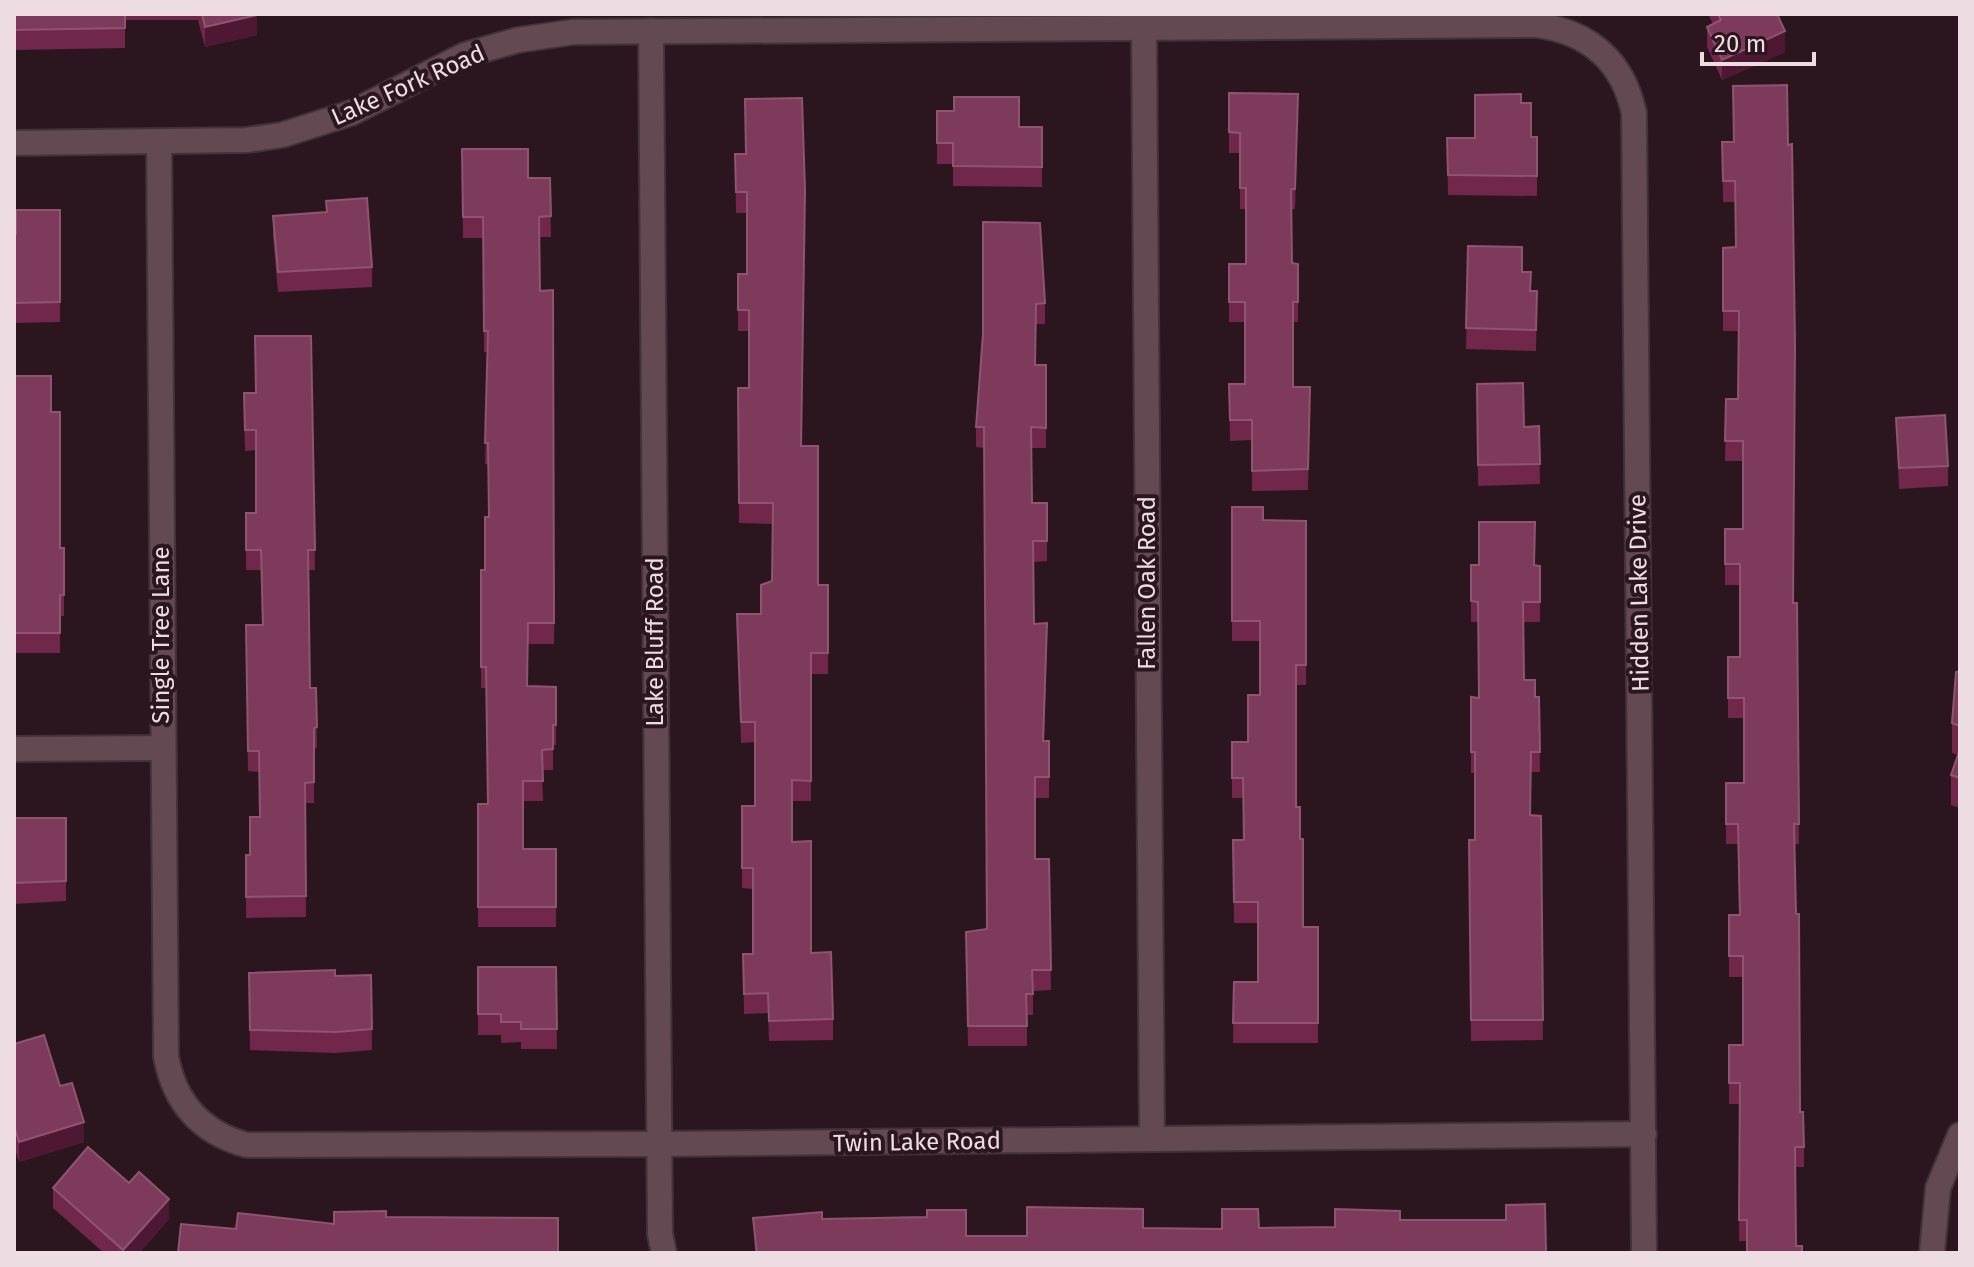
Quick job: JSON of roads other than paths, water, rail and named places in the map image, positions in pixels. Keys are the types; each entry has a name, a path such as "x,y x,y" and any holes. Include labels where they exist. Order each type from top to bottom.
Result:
{"street":[{"name":"Lake Fork Road","path":"14,143 247,140 317,126 351,113 465,55 518,40 573,32 1537,25 1576,34 1609,58"},
{"name":"Fallen Oak Road","path":"1144,26 1152,1139"},
{"name":"Lake Bluff Road","path":"651,31 659,1144 664,1253"},
{"name":"Hidden Lake Drive","path":"1609,58 1630,93 1634,113 1644,1253"},
{"name":"Single Tree Lane","path":"159,142 166,1056 176,1091 197,1120"},
{"path":"14,749 162,748"},
{"name":"Twin Lake Road","path":"197,1120 229,1140 247,1145 1644,1134"},
{"path":"1932,1253 1938,1188 1960,1135"}]}
